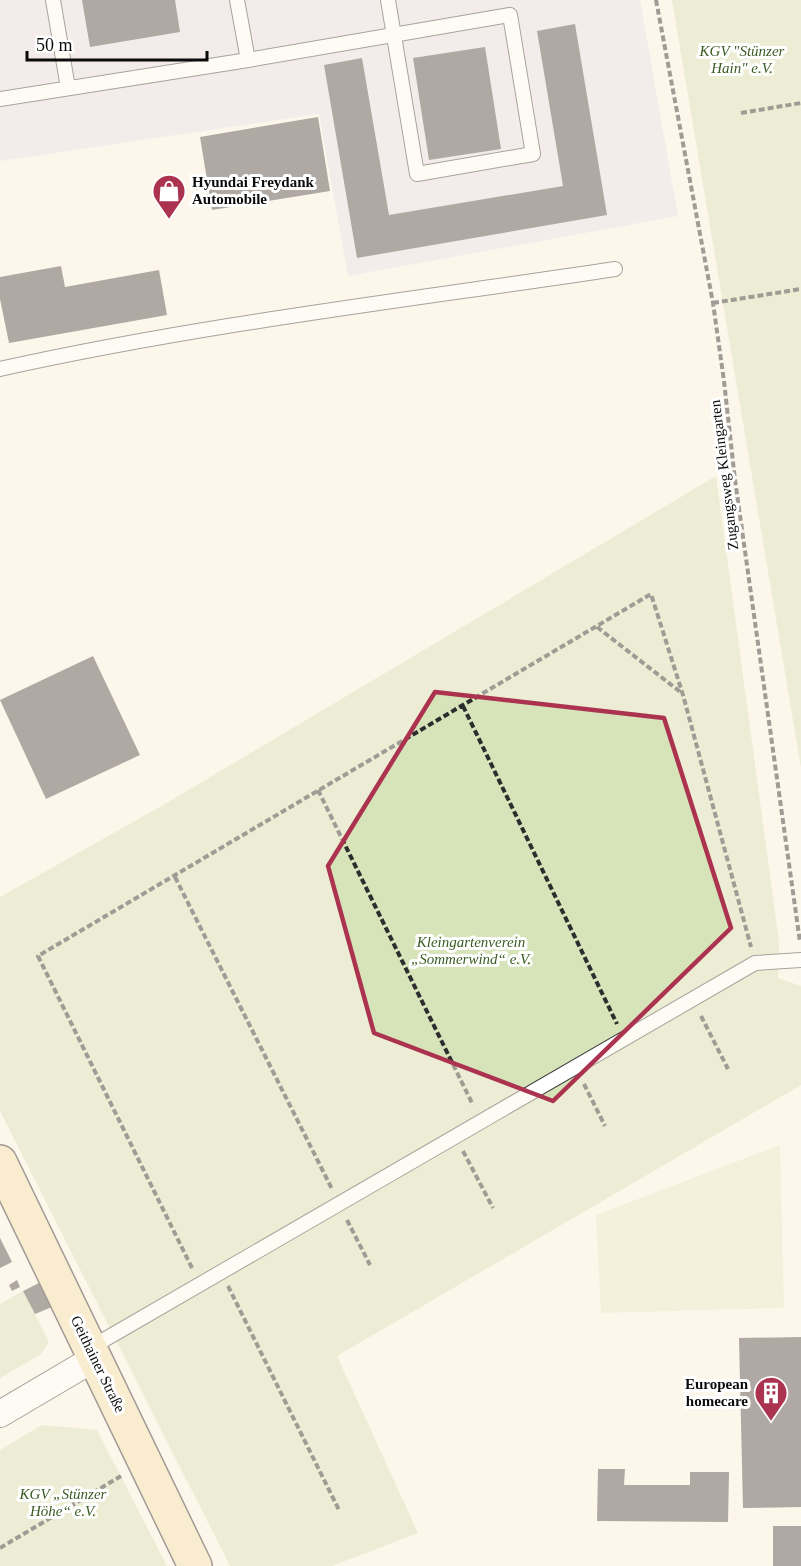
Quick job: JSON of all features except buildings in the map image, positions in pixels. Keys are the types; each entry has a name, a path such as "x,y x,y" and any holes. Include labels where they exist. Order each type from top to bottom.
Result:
{"street":[{"name":"Geithainer Straße","path":"0,1162 195,1566"},
{"path":"0,1414 93,1353"}],"lane":[{"path":"53,0 68,88"},
{"path":"237,0 248,60"},
{"path":"388,0 417,174 533,154 507,0"},
{"path":"0,99 248,60 510,15"},
{"path":"0,369 191,332 615,269"},
{"path":"93,1353 221,1272 755,963 801,960"}],"path":[{"name":"Zugangsweg Kleingarten","path":"656,0 713,303 735,480 801,950"},
{"path":"741,113 801,103"},
{"path":"713,303 801,289"},
{"path":"201,1285 38,956 651,594 683,695 755,963"},
{"path":"597,627 683,695"},
{"path":"463,706 624,1039"},
{"path":"318,790 482,1121"},
{"path":"175,877 370,1265"},
{"path":"692,999 728,1069"},
{"path":"576,1067 605,1126"},
{"path":"456,1137 493,1208"},
{"path":"221,1272 339,1510"},
{"path":"0,1548 145,1461"}],"highlighted area":[{"path":"435,692 664,718 731,928 553,1101 374,1033 328,866"}],"shaded area":[{"path":"0,0 640,0 678,216 348,276 319,114 0,161"}],"green space":[{"name":"KGV \"Stünzer Hain\" e.V.","path":"672,0 801,0 801,768"},
{"name":"Kleingartenverein „Sommerwind“ e.V.","path":"716,476 779,942 778,978 801,986 801,1085 337,1356 418,1533 332,1566 230,1566 0,1111 0,897 165,804"},
{"path":"780,1145 784,1308 601,1313 596,1215"},
{"path":"23,1291 49,1342 41,1354 0,1378 0,1304"},
{"name":"KGV „Stünzer Höhe“ e.V.","path":"42,1425 97,1430 167,1566 0,1566 0,1450"}],"place":[{"name":"Hyundai Freydank Automobile","path":"169,220"},
{"name":"European homecare","path":"771,1422"}]}
